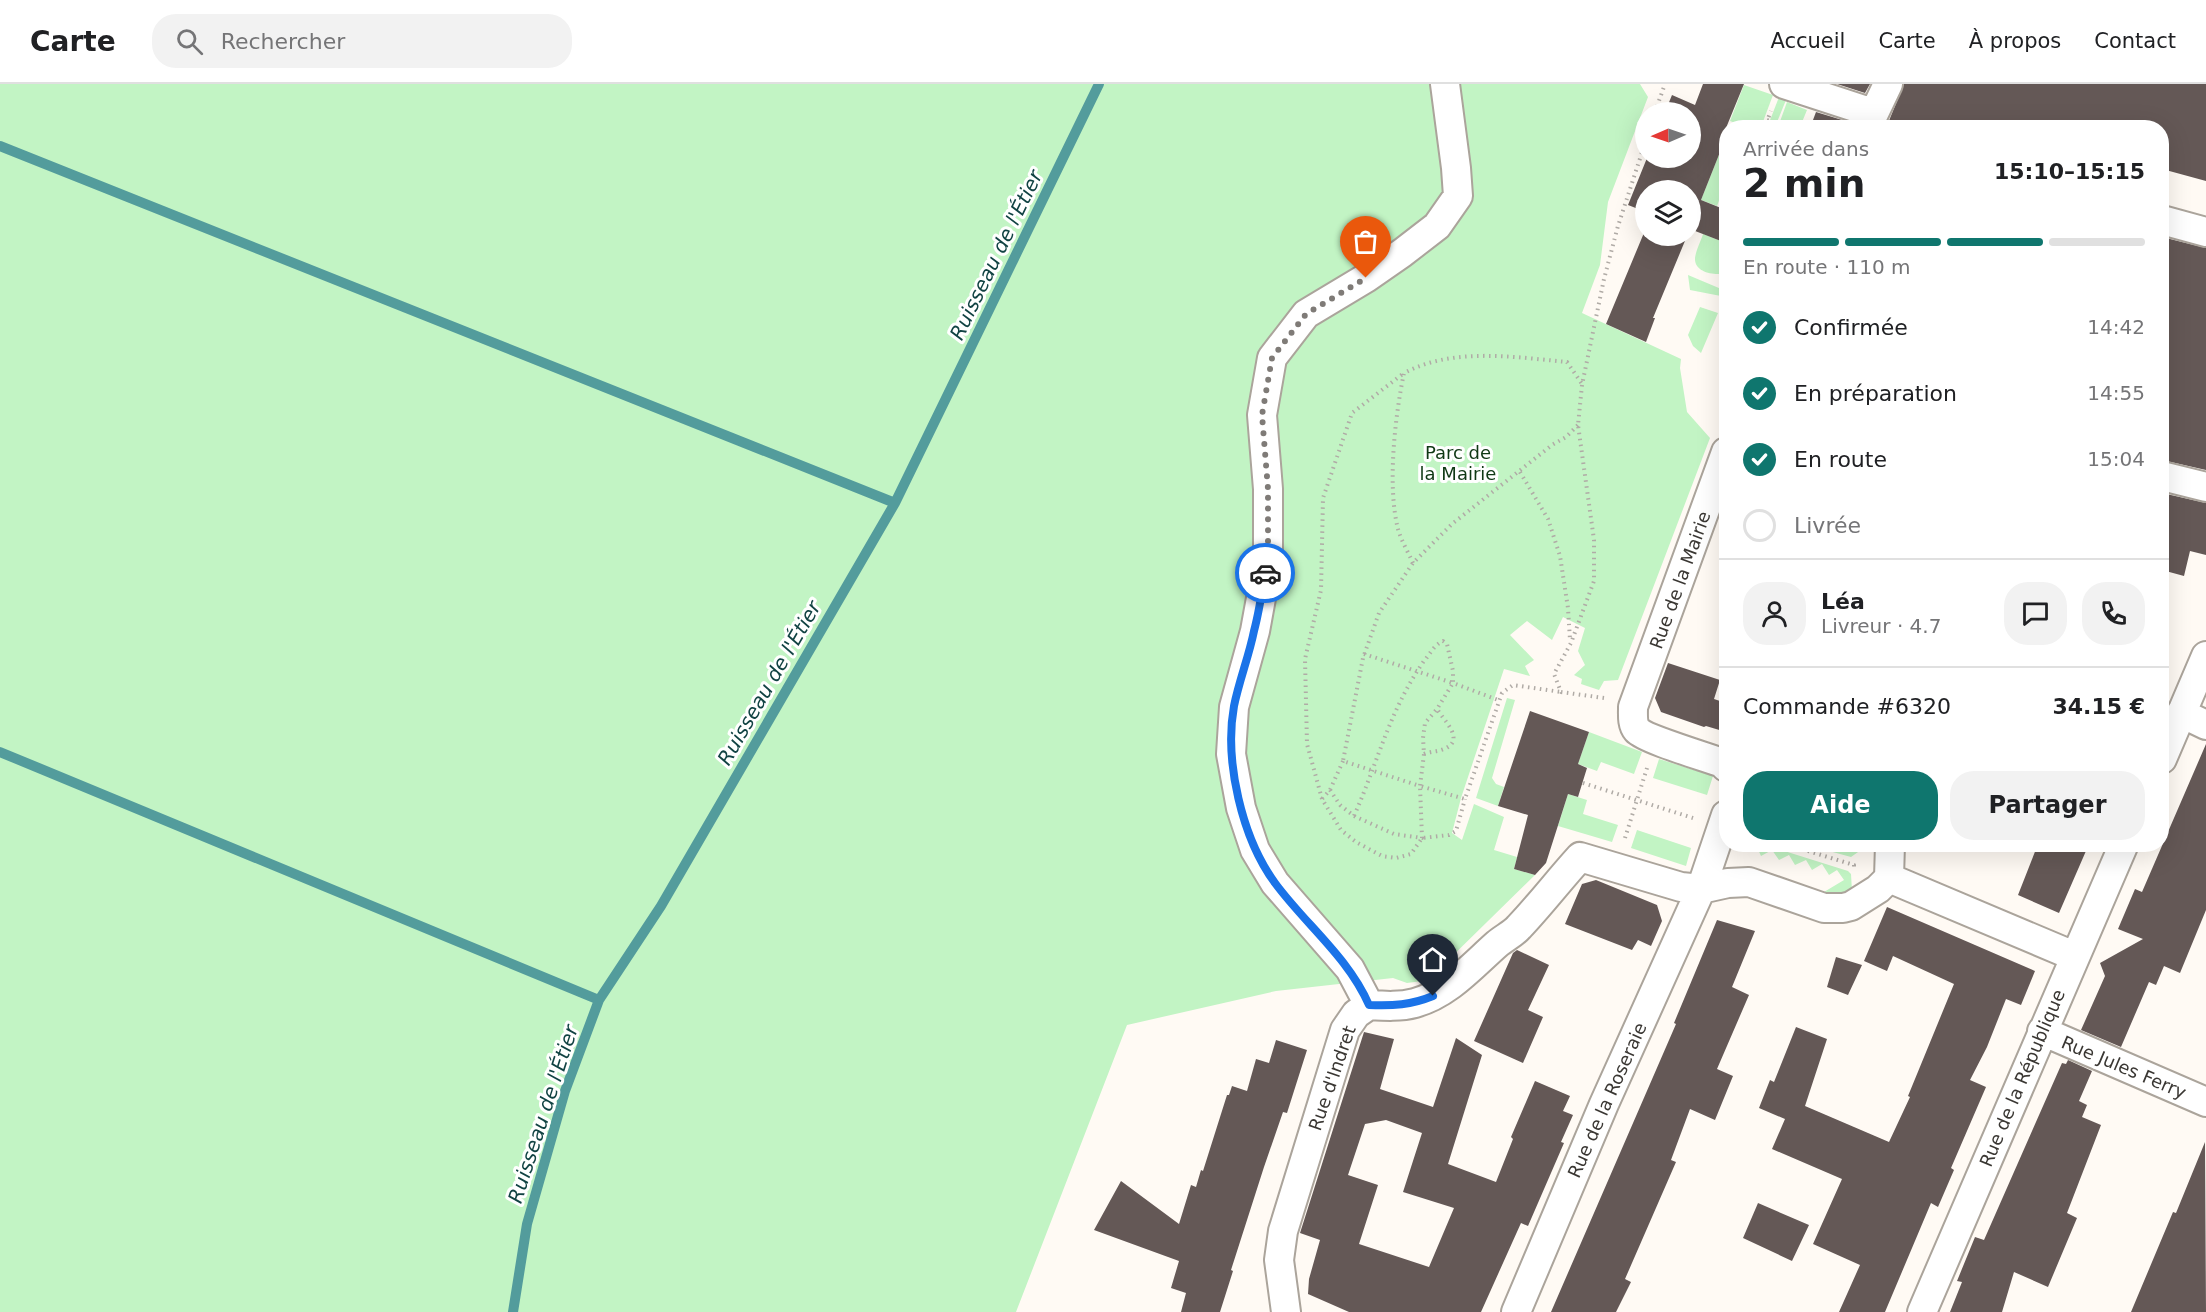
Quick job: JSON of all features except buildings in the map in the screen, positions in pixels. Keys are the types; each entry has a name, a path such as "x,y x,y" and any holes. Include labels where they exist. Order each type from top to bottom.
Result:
{"street":[{"name":"Rue d'Indret","path":"1286,1312 1279,1260 1283,1231 1345,1030 1356,1014 1369,1005 1350,969 1275,883 1255,850 1241,808 1231,754 1234,707 1255,631 1268,560 1268,489 1262,415 1272,358 1306,314 1366,278 1428,233 1437,226 1458,196 1445,84"},
{"path":"1784,84 1870,120 1888,84"},
{"path":"2169,222 2206,232"},
{"name":"Rue de la Mairie","path":"1633,707 1719,471"},
{"path":"2169,478 2206,488"},
{"path":"2169,750 2194,719 2206,656"},
{"path":"1633,707 1634,725 1645,735 1719,762"},
{"name":"Rue de la Roseraie","path":"1516,1312 1604,1104 1701,889 1719,837"},
{"path":"1369,1005 1397,1006 1416,1003 1433,996 1461,977 1517,929 1580,857 1681,887 1701,889 1728,883 1749,882 1824,908 1843,908 1865,898 1889,878 1890,852"},
{"name":"Rue de la République","path":"1922,1312 2120,852"},
{"path":"1889,878 2074,956"},
{"name":"Rue Jules Ferry","path":"2042,1031 2206,1102"}],"path":[{"path":"1659,102 1665,84"},
{"path":"1561,692 1554,674 1571,643 1594,581 1594,540 1578,425 1582,385 1604,279 1637,168"},
{"path":"1354,816 1396,709 1418,671 1437,644 1443,641 1447,644 1454,671 1453,683 1437,709 1425,723 1420,786 1422,838 1412,854 1396,858 1382,856 1356,842 1341,830 1322,799 1307,744 1305,659 1321,590 1323,498 1352,413 1404,373 1419,365 1456,357 1521,357 1567,362 1582,385"},
{"path":"1404,373 1397,405 1394,491 1398,529 1413,563"},
{"path":"1322,799 1330,790 1343,761 1364,654 1378,613 1413,563 1452,524 1552,445 1566,437 1578,425"},
{"path":"1520,472 1548,519 1560,556 1571,643"},
{"path":"1364,654 1498,700"},
{"path":"1330,790 1340,805 1354,816 1394,834 1422,838 1449,835 1456,831 1498,700 1502,693 1513,685 1601,698 1633,707"},
{"path":"1424,754 1451,745 1454,739 1453,731 1437,709"},
{"path":"1343,761 1465,799"},
{"path":"1628,828 1644,777"},
{"path":"1582,783 1636,801 1719,819"},
{"path":"1810,852 1854,866 1865,898"}],"green space":[{"name":"Parc de la Mairie","path":"0,84 1640,84 1648,97 1646,102 1635,102 1635,131 1608,202 1600,265 1582,313 1681,359 1680,368 1687,412 1710,438 1618,680 1604,681 1599,690 1581,684 1582,679 1574,675 1585,665 1578,651 1585,628 1563,617 1552,640 1527,621 1510,635 1534,660 1525,666 1530,676 1504,669 1461,798 1452,833 1462,840 1474,804 1504,817 1494,850 1517,857 1514,869 1535,875 1435,973 1422,981 1407,983 1393,978 1276,991 1127,1025 1016,1312 0,1312"},
{"path":"1744,85 1773,95 1764,120 1730,120"},
{"path":"1779,97 1786,100 1778,120 1770,120"},
{"path":"1787,102 1807,110 1803,120 1781,120"},
{"path":"1719,155 1719,201 1717,206 1701,200"},
{"path":"1703,234 1719,240 1719,274 1702,270 1698,267 1695,258 1701,246"},
{"path":"1688,275 1719,288 1719,296 1690,290"},
{"path":"1700,307 1718,313 1701,353 1693,346 1688,335"},
{"path":"1507,698 1515,700 1492,778 1496,784 1504,787 1498,806 1476,798"},
{"path":"1589,732 1642,752 1634,774 1601,762 1597,771 1578,764"},
{"path":"1659,759 1713,776 1707,795 1653,778"},
{"path":"1568,794 1587,800 1583,814 1618,825 1612,842 1558,826"},
{"path":"1637,830 1691,848 1686,866 1631,848"},
{"path":"1773,852 1787,852 1848,871 1851,874 1852,891 1839,896 1824,892 1844,880 1837,870 1829,875 1822,864 1812,870 1806,860 1795,865 1789,855 1779,860"},
{"path":"1833,852 1858,852 1851,857"}],"waterway":[{"name":"Ruisseau de l'Étier","path":"513,1312 527,1224 565,1091 599,1000 661,906 895,503 1099,84"},
{"path":"0,146 895,503"},
{"path":"0,752 599,1000"}],"way so far":[{"path":"1265,573 1268,560 1268,489 1262,415 1272,358 1306,314 1366,278"}],"route":[{"path":"1265,573 1255,631 1234,707 1231,754 1241,808 1255,850 1275,883 1350,969 1369,1005 1397,1006 1416,1003 1433,996"}]}
